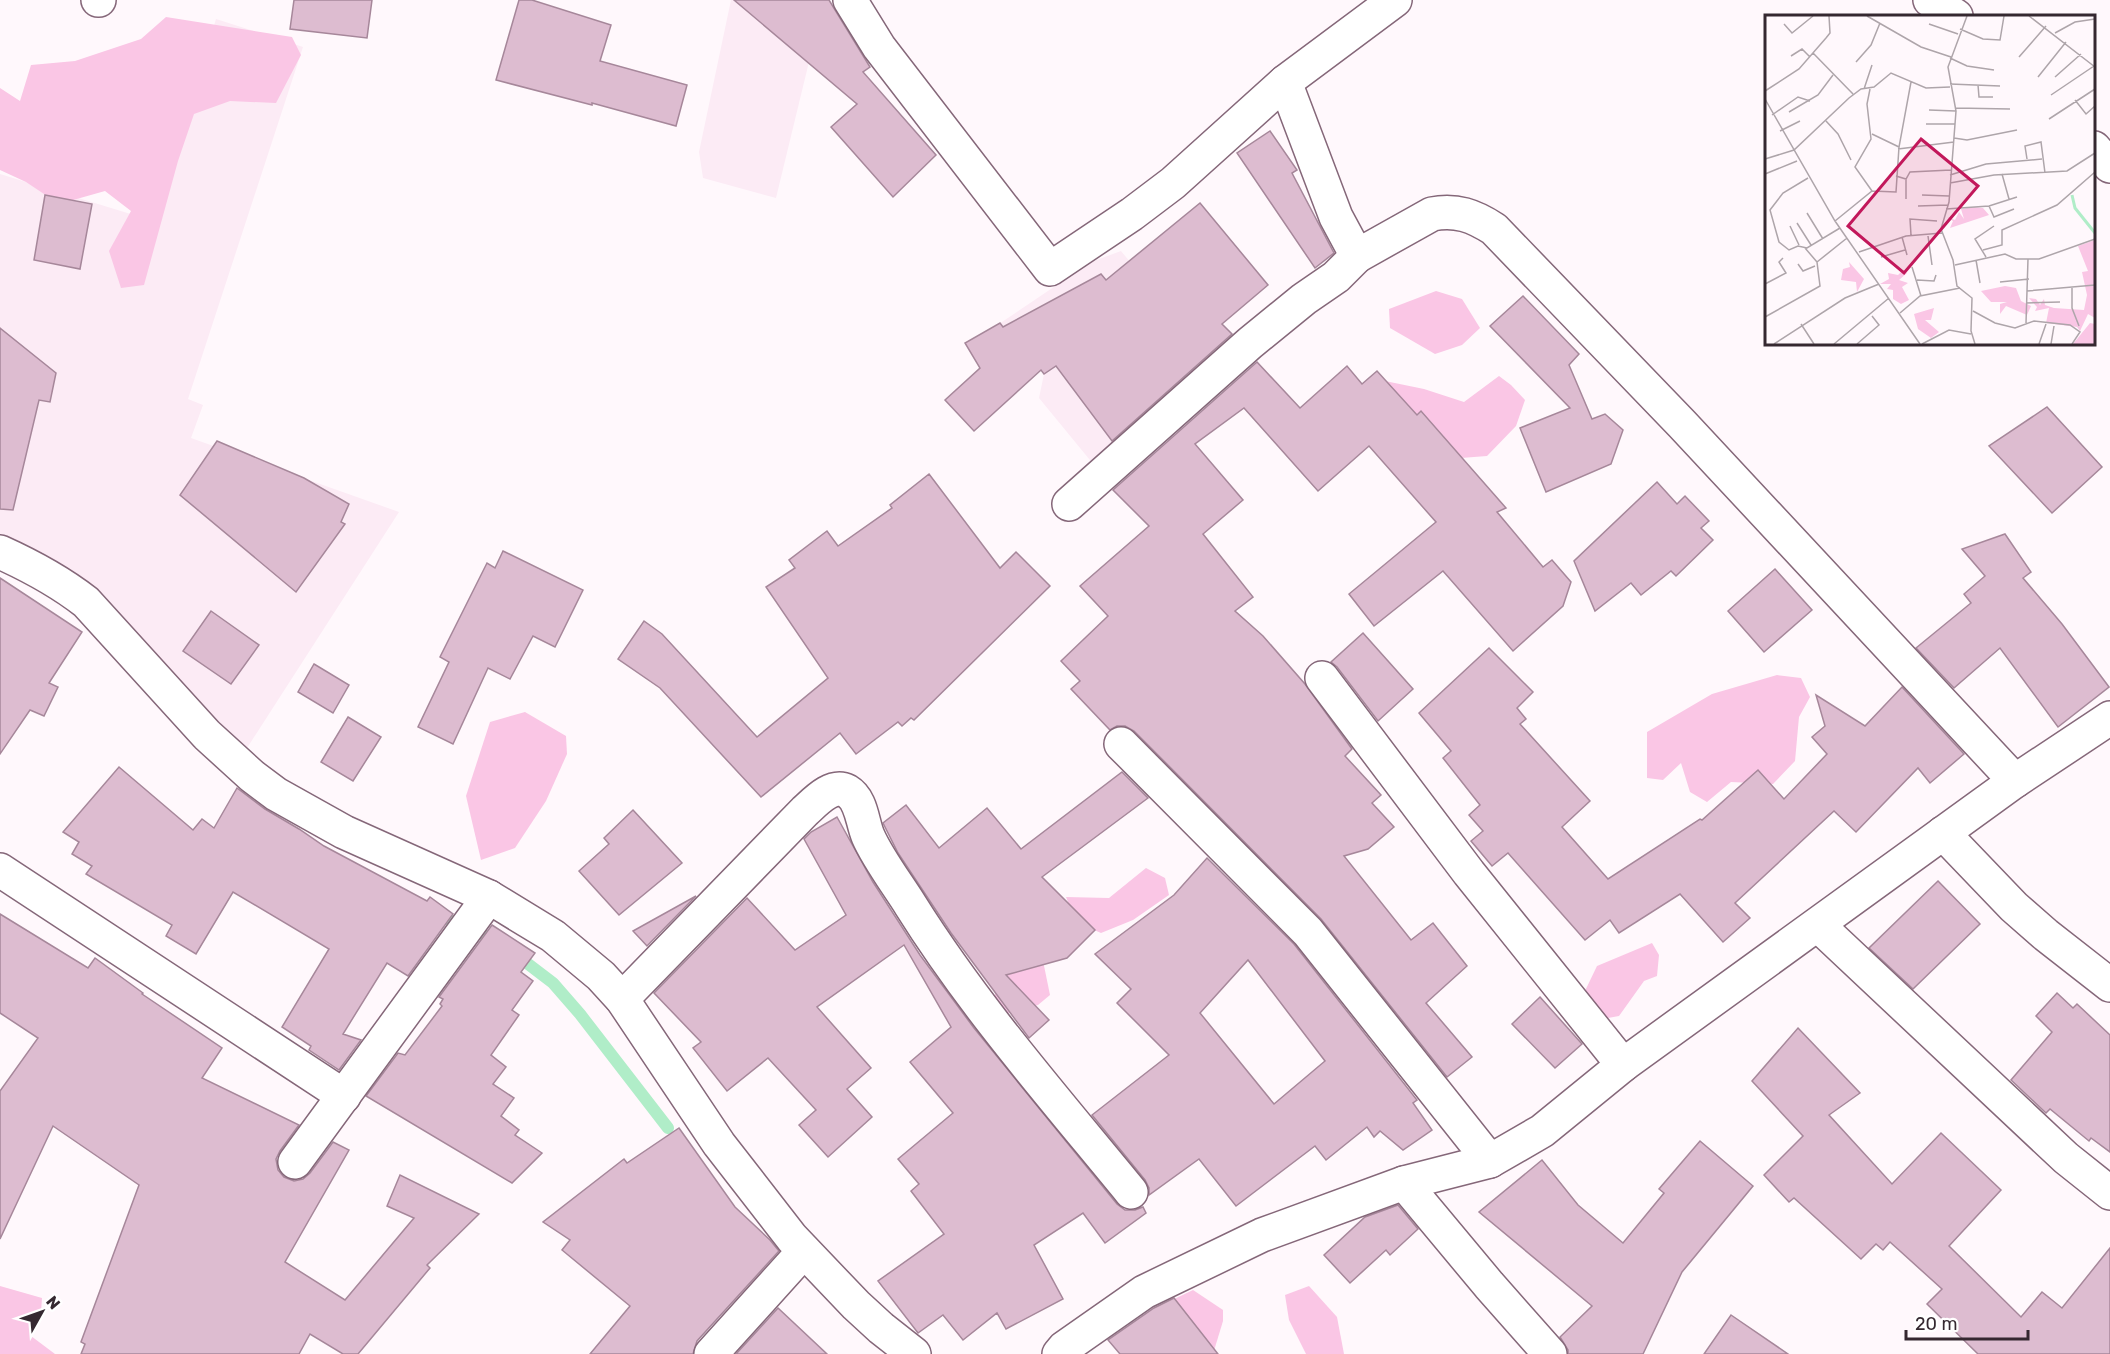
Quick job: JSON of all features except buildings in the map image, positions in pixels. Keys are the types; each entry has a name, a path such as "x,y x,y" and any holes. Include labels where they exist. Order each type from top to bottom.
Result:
{"street":[{"path":"850,0 879,47 1050,269 1103,236 1165,189 1285,82 1395,0"},
{"path":"1930,0 1954,15"},
{"path":"1285,82 1336,217 1357,256"},
{"path":"2095,149 2110,166"},
{"path":"1069,504 1250,343 1304,299 1336,277 1357,256 1432,214 1445,211 1458,212 1478,219 1494,229 1682,424 2015,781"},
{"path":"0,552 67,586 86,602 207,735 252,776 276,794 344,832 489,897 553,936 601,976 622,999 719,1144 792,1238 864,1313 914,1354"},
{"path":"1322,678 1469,873 1623,1065"},
{"path":"1059,1354 1064,1348 1144,1292 1262,1235 1404,1183 1490,1161 1542,1131 1623,1065 2015,781 2110,718"},
{"path":"1120,744 1308,933 1490,1161"},
{"path":"622,999 823,795 840,789 847,791 859,805 868,836 963,984 1131,1192"},
{"path":"1943,833 2014,907 2110,986"},
{"path":"0,870 344,1096"},
{"path":"295,1162 489,897"},
{"path":"1818,925 2066,1158 2110,1193"},
{"path":"1404,1183 1550,1354"},
{"path":"711,1354 804,1251"}],"shaded area":[{"path":"731,0 824,0 776,198 703,178 699,152"},
{"path":"166,17 292,37 301,55 276,103 230,101 194,114 178,161 144,285 121,288 109,251 131,211 105,191 59,204 26,182 0,170 0,88 20,101 31,65 75,61 141,39"},
{"path":"216,19 303,47 188,399 203,405 191,438 399,512 247,748 182,702 123,644 0,556 0,174 147,219 196,86"},
{"path":"1121,251 1213,358 1094,465 1039,398 1044,374 1008,325 990,330 1091,262"},
{"path":"1436,291 1462,299 1480,328 1462,345 1435,354 1390,328 1389,309"},
{"path":"1499,376 1525,400 1516,426 1487,456 1461,458 1402,416 1385,381 1424,389 1464,402"},
{"path":"1777,675 1801,678 1810,697 1799,717 1795,761 1773,784 1731,782 1707,802 1690,792 1681,763 1663,780 1647,778 1647,732 1712,694"},
{"path":"525,712 566,736 567,754 546,801 515,848 481,860 466,796 490,722"},
{"path":"1146,868 1165,878 1169,895 1133,920 1101,933 1076,922 1066,897 1109,898"},
{"path":"1652,943 1659,955 1657,976 1644,981 1619,1016 1597,1020 1584,993 1597,966"},
{"path":"1041,951 1050,995 1038,1005 1001,1015 995,999 995,969"},
{"path":"0,1286 42,1298 41,1312 31,1336 55,1354 0,1354"},
{"path":"1309,1286 1337,1317 1344,1354 1306,1354 1289,1320 1285,1295"},
{"path":"1193,1290 1223,1310 1223,1321 1213,1354 1166,1303"}],"waterway":[{"path":"449,920 482,934 498,944"},
{"path":"515,954 553,983 580,1014 668,1128"}]}
